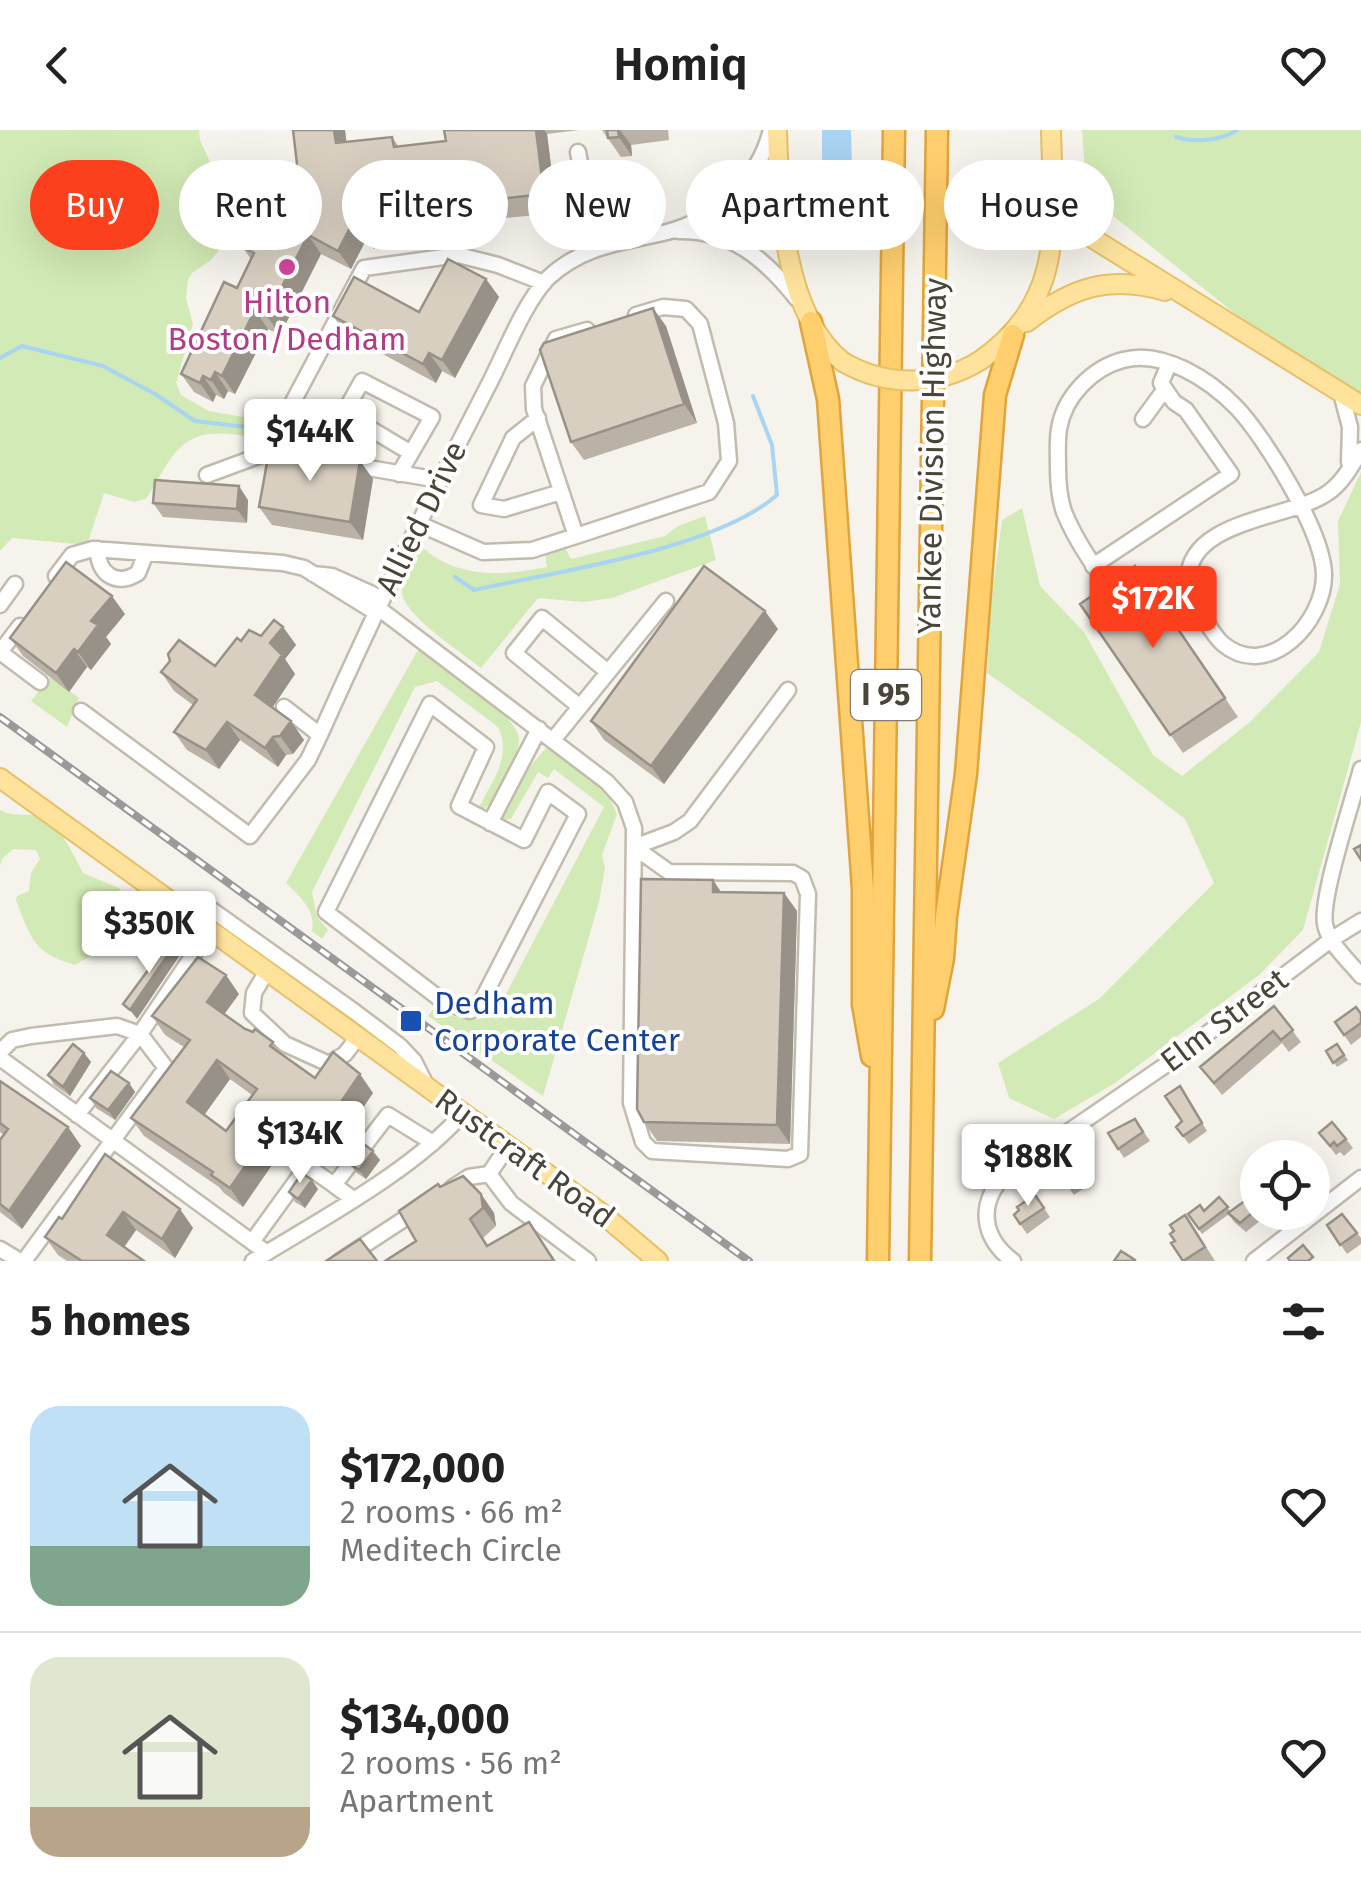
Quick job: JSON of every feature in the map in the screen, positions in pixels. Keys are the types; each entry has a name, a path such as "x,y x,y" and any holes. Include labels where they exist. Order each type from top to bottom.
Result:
{"highway":[{"name":"Yankee Division Highway","path":"878,1261 894,130"},
{"name":"Yankee Division Highway","path":"920,1261 937,130"},
{"path":"808,315 828,399 862,868 863,1004 880,1104"},
{"path":"923,1055 944,958 948,895 964,792 994,402 1016,331"}],"main road":[{"path":"774,130 784,221 808,315 823,342 843,362 876,376 915,381 946,377 981,360 1065,296 1103,284 1140,284 1196,304"},
{"path":"1051,130 1052,160"},
{"path":"1016,331 1036,300 1046,272 1047,250"},
{"path":"1111,250 1361,405"},
{"name":"Rustcraft Road","path":"0,778 620,1227 658,1261"}],"street":[{"name":"Allied Drive","path":"667,232 703,217 732,195 762,156 774,130"},
{"path":"578,152 580,160"},
{"name":"Allied Drive","path":"667,232 708,233 738,244 763,261 808,315"},
{"name":"Allied Drive","path":"589,250 574,257 544,283 416,523 378,606 618,792 630,814 634,848 630,1103 643,1142 652,1151 788,1160 800,1154 808,894 802,878 793,873 669,872 634,848"},
{"path":"286,415 364,268 458,255 498,264 544,283"},
{"path":"416,523 483,552 500,554 532,550 709,492 729,461 726,423 700,324 686,309 663,307 627,318"},
{"path":"576,536 538,418 533,386 556,339 610,323"},
{"path":"1120,601 1094,566 1062,508 1058,453 1058,429 1064,414 1085,382 1108,366 1128,359 1170,364 1213,387 1245,417 1276,459 1299,507 1321,553 1324,575 1306,626 1279,649 1262,656 1244,655 1224,646 1216,637 1189,590 1189,571 1198,552 1231,529 1299,507 1331,491 1361,450"},
{"path":"1094,566 1231,474 1186,410 1174,402 1161,383 1170,364"},
{"path":"399,474 432,417 362,381 344,413 411,453"},
{"path":"1144,419 1165,388"},
{"path":"1342,393 1351,438 1346,472"},
{"path":"538,418 513,438 481,505 504,509 561,492"},
{"path":"208,475 272,451 308,458"},
{"path":"326,461 439,480"},
{"path":"98,549 99,565 117,580 138,573 146,552"},
{"path":"51,583 72,555 98,549 146,552 283,563 312,574 332,576 378,606 308,760 250,836 80,711"},
{"path":"0,605 16,584"},
{"path":"553,740 666,601"},
{"path":"31,610 0,652 40,682"},
{"path":"580,707 514,652 542,618 608,672"},
{"path":"634,848 690,821 788,690"},
{"path":"430,704 486,748 458,806 490,823 524,840 548,792 578,814 480,1004 463,1011 444,1002 329,916 326,909 430,704"},
{"path":"284,707 320,735"},
{"path":"490,823 539,729"},
{"path":"1361,769 1324,913 1332,939 1361,976"},
{"path":"171,902 212,910 340,1002 400,1046 414,1060 428,1088"},
{"name":"Elm Street","path":"1014,1261 994,1245 986,1212 991,1192 1004,1175 1153,1074 1361,921"},
{"path":"77,1115 140,1034 210,930"},
{"path":"267,972 254,994 252,1013 285,1044 329,1064 358,1037"},
{"path":"0,1249 22,1261 112,1141 166,1068 140,1034 117,1026 12,1040 0,1055 112,1141 252,1242 260,1257 433,1143 463,1113"},
{"path":"334,1184 388,1114 433,1143"},
{"path":"340,1261 470,1177 489,1174 508,1146"},
{"path":"252,1242 308,1166 353,1199"},
{"path":"489,1174 511,1203 588,1261"},
{"path":"1254,1261 1361,1178"}],"green space":[{"path":"0,130 199,130 209,160 179,160 179,250 219,250 188,280 186,299 193,324 176,383 181,395 209,411 285,424 294,433 266,438 207,434 194,438 171,458 146,499 134,502 104,493 87,545 12,538 0,551"},
{"path":"1082,130 1361,130 1361,396 1238,316 1114,217 1114,160 1084,160"},
{"path":"1361,472 1361,722 1303,930 1259,975 1115,1083 1054,1119 1009,1098 998,1063 1099,999 1214,883 1185,819 987,673 1002,520 1022,508 1040,586 1084,632 1153,755 1182,776 1250,722 1319,652 1340,584 1338,521"},
{"path":"705,516 716,560 612,598 583,602 538,598 481,668 422,622 402,591 406,573 421,546 465,570 514,572 547,567 545,554 565,548 571,559 665,536 678,526"},
{"path":"418,650 478,692 508,719 517,731 517,750 489,805 482,810 480,805 502,758 498,727 437,681 415,687 312,892 317,917 328,930 322,939 312,931 312,917 306,904 286,883"},
{"path":"50,677 79,698 67,727 31,701"},
{"path":"546,748 607,793 617,814 602,855 605,868 599,902 543,1096 428,1016 435,1007 467,1019 483,1018 498,1009 604,807 554,769 548,778 538,772 511,819 502,820 528,769"},
{"path":"0,810 49,822 63,837 83,873 119,888 126,901 116,919 120,939 75,965 50,955 35,942 16,900 29,891 31,873 40,859 36,850 13,849 0,866"}],"water":[{"path":"822,130 851,130 852,160 822,160"}],"building":[{"path":"293,130 334,130 336,143 392,137 394,147 446,141 444,130 536,130 540,160 528,160 528,196 508,198 508,160 342,160 342,243 338,251 322,242 322,160 297,160"},
{"path":"607,130 618,130 619,137 608,138"},
{"path":"248,250 300,250 267,316 255,310 222,376 215,372 211,380 203,376 200,383 181,374 224,282 237,288 254,253"},
{"path":"448,259 486,279 442,360 429,353 423,364 333,316 354,277 419,312"},
{"path":"653,308 684,404 571,442 540,350 544,343"},
{"path":"270,446 360,461 350,522 259,507"},
{"path":"155,480 239,486 237,509 153,503"},
{"path":"66,562 112,596 91,621 98,625 56,673 10,638"},
{"path":"704,566 765,611 651,766 591,721"},
{"path":"1135,566 1225,698 1170,735 1080,604 1100,590 1113,591 1117,579"},
{"path":"274,620 283,627 270,643 282,655 255,695 291,721 280,736 273,737 265,748 227,722 206,750 174,732 197,700 161,672 179,640 215,666 237,638 241,641 249,630 261,636"},
{"path":"641,879 713,880 713,892 784,893 777,1125 644,1122 637,1109"},
{"path":"171,939 176,943 130,1010 123,1004"},
{"path":"198,957 226,975 207,1002 245,1029 255,1029 273,1042 270,1046 315,1078 333,1052 360,1074 318,1136 285,1108 230,1188 211,1175 213,1172 131,1118 190,1040 152,1016","holes":["217,1060 257,1089 226,1131 187,1102"]},
{"path":"1274,1006 1293,1030 1281,1040 1273,1031 1214,1083 1200,1067"},
{"path":"1356,1007 1361,1023 1344,1035 1335,1022"},
{"path":"73,1044 84,1053 63,1087 48,1075"},
{"path":"1337,1044 1344,1055 1333,1063 1326,1051"},
{"path":"111,1071 129,1083 108,1110 90,1098"},
{"path":"0,1081 68,1127 9,1211 0,1204 0,1140 8,1129 0,1123"},
{"path":"1180,1086 1202,1123 1183,1136 1176,1127 1182,1121 1165,1096"},
{"path":"1135,1119 1143,1132 1118,1149 1108,1133"},
{"path":"1332,1122 1346,1139 1330,1146 1330,1140 1319,1133"},
{"path":"365,1145 373,1151 359,1170 350,1164"},
{"path":"105,1154 180,1209 162,1239 123,1212 107,1235 144,1261 82,1261 45,1237 59,1217 62,1219"},
{"path":"1078,1159 1087,1172 1067,1186 1058,1173"},
{"path":"302,1173 312,1180 298,1199 289,1192"},
{"path":"463,1176 481,1194 483,1208 470,1219 487,1246 529,1222 554,1261 385,1261 416,1241 399,1211 438,1184 440,1187"},
{"path":"1035,1195 1044,1208 1020,1224 1014,1215 1017,1207"},
{"path":"1219,1197 1228,1207 1199,1229 1188,1214 1200,1205 1204,1211"},
{"path":"1240,1204 1240,1223 1228,1213"},
{"path":"1342,1214 1357,1233 1340,1245 1330,1223"},
{"path":"1185,1215 1205,1247 1183,1261 1171,1243 1175,1241 1170,1225"},
{"path":"360,1239 377,1261 326,1261"},
{"path":"1303,1245 1313,1257 1308,1261 1290,1261 1288,1258"},
{"path":"1121,1251 1135,1260 1135,1261 1114,1261"}],"waterway":[{"path":"1176,137 1207,140 1237,130"},
{"path":"0,358 22,346 103,366 195,421 279,431 358,452"},
{"path":"455,577 474,590 590,566 676,544 749,514 777,495 772,445 753,396"}],"railway":[{"path":"0,717 749,1261"}],"place":[{"name":"Hilton Boston/Dedham","path":"287,267"},
{"name":"Dedham Corporate Center","path":"411,1021"}]}
